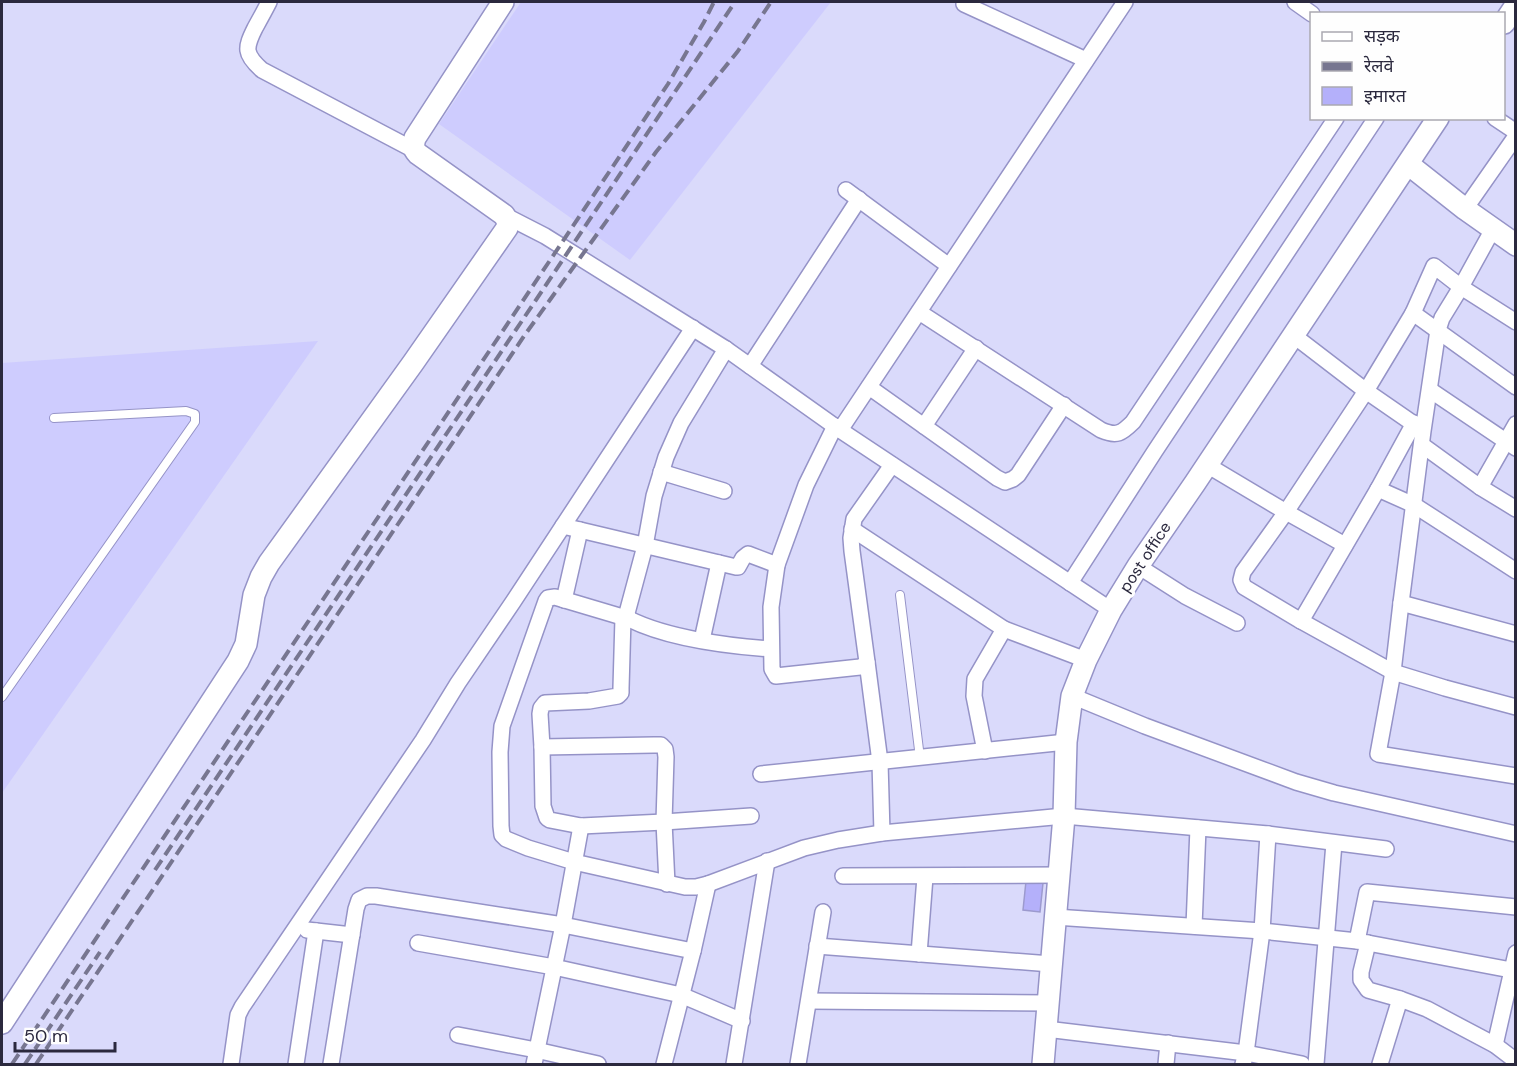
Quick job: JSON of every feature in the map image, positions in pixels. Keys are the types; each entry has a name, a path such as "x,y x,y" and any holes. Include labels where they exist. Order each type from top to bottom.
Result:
{"street":[{"path":"269,2 248,42 248,53 253,62 262,70 414,150 504,215 545,236 726,349 837,428 1111,610"},
{"path":"414,150 415,138 503,2"},
{"path":"867,662 860,667 779,676 776,676 772,669 771,607 777,565 806,485 837,428 919,312 1125,2"},
{"path":"1294,2 1310,13"},
{"path":"964,4 1086,60"},
{"path":"1505,19 1515,5"},
{"path":"919,312 1101,430 1109,434 1118,434 1133,422 1334,120"},
{"path":"1070,583 1375,120"},
{"name":"post office","path":"1043,1065 1064,816 1066,742 1072,696 1086,660 1111,610 1138,566 1437,120"},
{"path":"1465,209 1515,134 1498,120"},
{"path":"1408,164 1515,245"},
{"path":"846,190 949,266"},
{"path":"750,366 859,200"},
{"path":"2,1023 238,661 246,644 254,595 269,563 507,228 508,222 504,215"},
{"path":"1493,229 1442,318 1438,330 1430,390 1419,433 1414,505 1393,672 1378,754 1515,776"},
{"path":"1515,322 1434,266 1413,313 1366,390 1286,512 1243,572 1241,580 1244,586 1301,621 1393,672 1515,707"},
{"path":"1413,313 1515,387"},
{"path":"231,1065 238,1015 242,1007 416,749 693,328"},
{"path":"1293,334 1419,433 1480,487 1515,510"},
{"path":"924,426 976,348"},
{"path":"726,349 681,423 661,472 645,546 627,608 621,693 618,696 589,701 545,704 541,708 543,806 546,818 581,826 751,816"},
{"path":"868,387 1005,482 1018,475 1064,405"},
{"path":"1430,390 1511,445"},
{"path":"1480,487 1511,445 1515,424"},
{"path":"1301,621 1378,489 1419,433"},
{"path":"882,833 880,762 852,551 852,529 854,519 892,465"},
{"path":"1207,465 1344,545"},
{"path":"661,472 724,491"},
{"path":"1378,489 1414,505 1515,571"},
{"path":"564,526 738,567 748,554 777,565"},
{"path":"852,529 1004,629 1086,660"},
{"path":"564,600 580,530"},
{"path":"702,640 719,563"},
{"path":"1138,566 1185,596 1237,623"},
{"path":"771,649 686,637 551,597 546,601 504,718 500,752 502,836 528,848 574,862 685,887 708,884 821,843 882,833 1064,816 1268,834 1386,849"},
{"path":"1401,603 1515,633"},
{"path":"985,751 974,696 975,679 1004,629"},
{"path":"1072,696 1145,726 1296,782 1334,793 1515,834"},
{"path":"761,774 1066,742"},
{"path":"542,747 661,745 665,749 664,822 667,884"},
{"path":"535,1058 581,826"},
{"path":"1194,926 1198,828"},
{"path":"1244,1059 1262,931 1268,834"},
{"path":"1316,1065 1334,843"},
{"path":"734,1065 767,861"},
{"path":"843,876 1059,875"},
{"path":"919,954 925,877"},
{"path":"663,1065 708,884"},
{"path":"1515,907 1368,891 1361,972 1361,980 1368,990 1427,1009 1495,1045 1515,1061"},
{"path":"330,1065 356,909 359,900 367,896 563,925 693,951"},
{"path":"798,1065 823,912"},
{"path":"1055,917 1262,931 1362,942 1513,970"},
{"path":"295,928 352,935"},
{"path":"296,1065 316,931"},
{"path":"418,943 554,967 681,995 742,1021"},
{"path":"817,946 1051,964"},
{"path":"1495,1045 1515,953"},
{"path":"1380,1065 1400,999"},
{"path":"809,1001 1048,1003"},
{"path":"1046,1029 1168,1043 1244,1059 1295,1064"},
{"path":"458,1035 535,1058 598,1065"},
{"path":"1166,1065 1168,1043"}],"lane":[{"path":"2,697 195,422 195,414 186,411 54,418"},
{"path":"900,595 920,758"}],"shaded area":[{"path":"521,2 831,2 630,260 439,124"},
{"path":"318,341 2,793 2,363"}],"building":[{"path":"1026,881 1043,883 1040,912 1023,910"}],"railway":[{"path":"12,1064 668,84 714,2"},
{"path":"155,870 735,2"},
{"path":"36,1064 524,336 656,152 738,51 771,2"},
{"path":"25,1064 100,952"}]}
